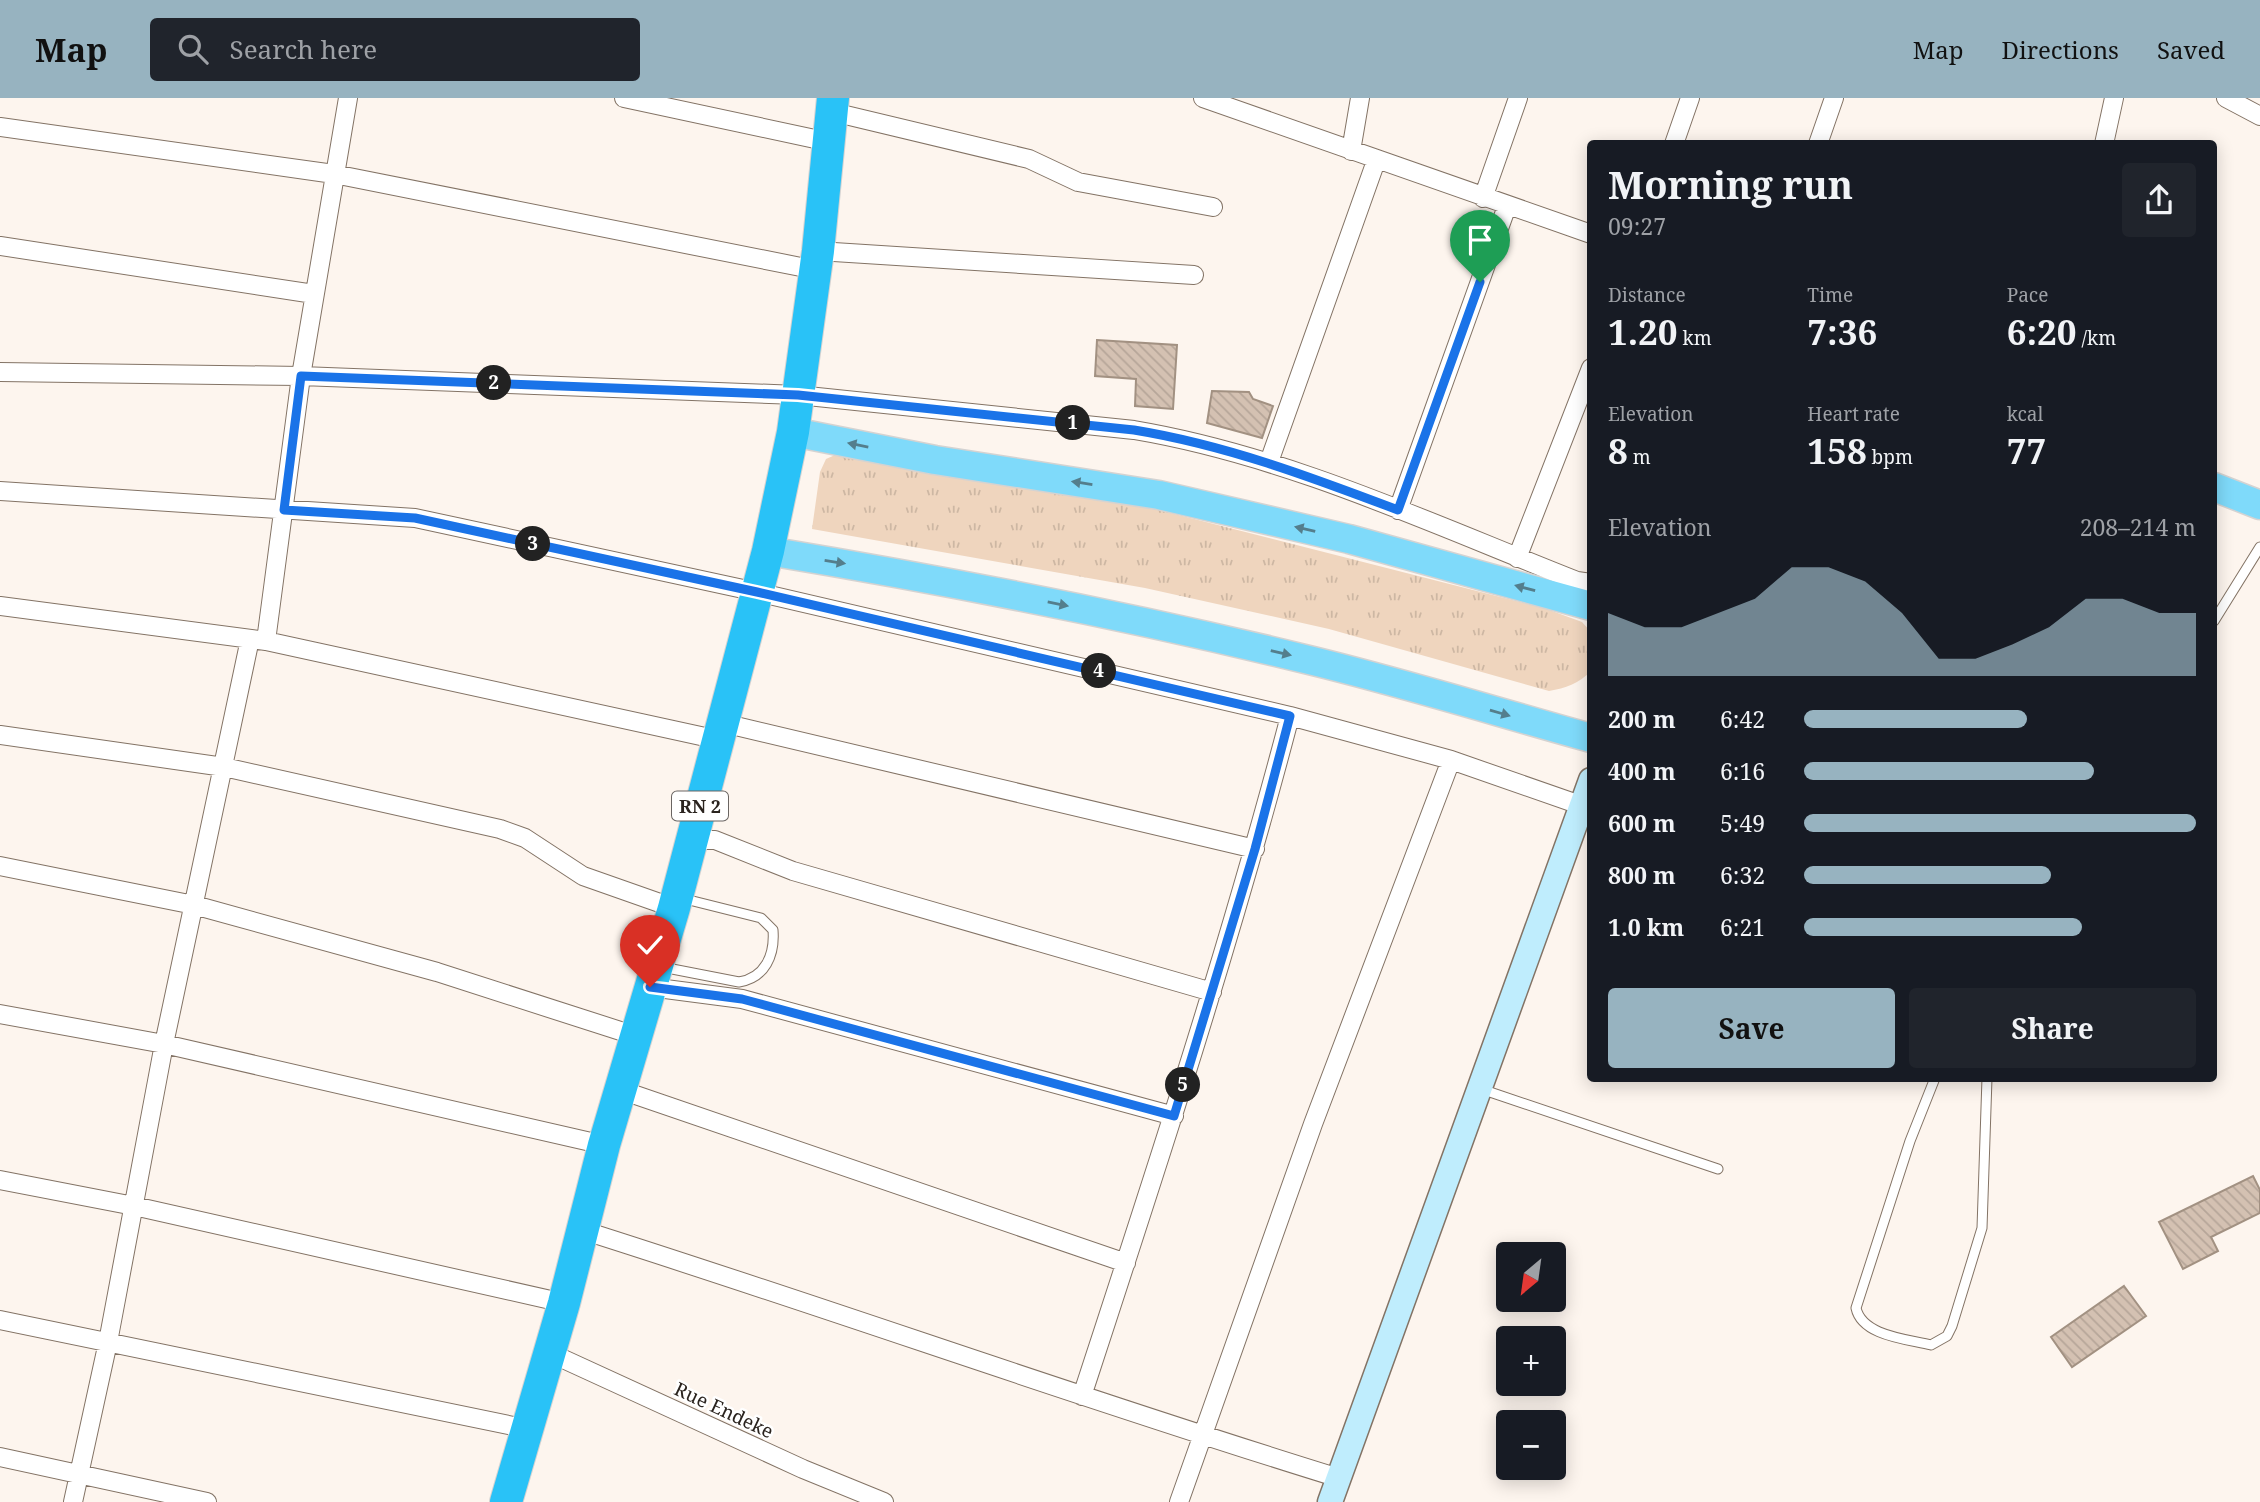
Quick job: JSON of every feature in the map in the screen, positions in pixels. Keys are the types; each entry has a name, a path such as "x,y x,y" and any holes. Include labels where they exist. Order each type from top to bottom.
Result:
{"highway":[{"name":"RN 2","path":"506,1502 564,1303 604,1145 675,903 768,551 793,432 817,260 833,105"}],"main road":[{"path":"793,432 935,460 1159,495 1349,539 1587,605"},
{"path":"2217,488 2260,505"},
{"path":"768,551 922,577 1207,636 1312,660 1587,737"}],"street":[{"path":"73,1502 108,1342 164,1044 224,767 258,640 284,510 301,376 348,98"},
{"path":"624,98 829,142"},
{"path":"1203,98 1229,102 1376,161 1587,232"},
{"path":"1351,151 1360,98"},
{"path":"1483,198 1518,98"},
{"path":"1675,140 1690,98"},
{"path":"1819,140 1834,98"},
{"path":"2105,140 2114,98"},
{"path":"2226,98 2260,116"},
{"path":"833,105 1029,159 1078,182 1213,207"},
{"path":"0,127 334,174 817,260 1195,275"},
{"path":"1269,461 1376,161"},
{"path":"1398,510 1507,206"},
{"path":"0,246 314,294"},
{"path":"0,372 301,376 798,395 1134,430 1174,436 1269,461 1577,581 1587,582"},
{"path":"1517,558 1587,378"},
{"path":"0,491 415,518 757,592 1290,716 1451,760 1583,806"},
{"path":"0,606 258,640 721,731 1255,849"},
{"path":"1082,1396 1212,992 1255,849 1290,716"},
{"path":"0,735 224,767 500,829 525,838 583,876 675,903"},
{"path":"1179,1502 1313,1124 1451,760"},
{"path":"1330,1502 1587,793"},
{"path":"690,841 715,840 793,871 1212,992"},
{"path":"0,866 194,905 437,972 636,1036"},
{"path":"653,976 1174,1116"},
{"path":"0,1014 164,1044 604,1145"},
{"path":"621,1090 1126,1263"},
{"path":"0,1180 134,1206 564,1303"},
{"path":"582,1230 791,1296 1202,1436 1339,1478"},
{"path":"0,1320 527,1429"},
{"name":"Rue Endeke","path":"548,1352 803,1469 884,1502"},
{"path":"0,1457 207,1502"}],"lane":[{"path":"2217,616 2260,547"},
{"path":"653,976 739,982 752,980 765,969 774,942 773,930 761,918 675,903"},
{"path":"1933,1082 1910,1141 1856,1308 1858,1317 1874,1329 1931,1345 1947,1336 1952,1326 1982,1228 1987,1082"},
{"path":"1481,1089 1718,1170"}],"green space":[{"path":"835,455 1147,507 1544,608 1582,622 1587,628 1587,674 1571,685 1549,691 1329,629 1145,588 812,529 820,472 826,459"}],"building":[{"path":"1097,340 1177,345 1173,409 1135,406 1136,379 1095,376"},
{"path":"1212,391 1249,392 1253,399 1273,406 1262,438 1207,423"},
{"path":"2253,1176 2260,1190 2260,1213 2211,1237 2218,1251 2183,1269 2159,1222"},
{"path":"2124,1286 2146,1316 2072,1367 2051,1337"}],"route":[{"path":"650,987 742,999 1174,1116 1255,849 1290,716 757,592 415,518 284,510 301,376 798,395 1134,430 1174,436 1269,461 1398,510 1480,282"}]}
